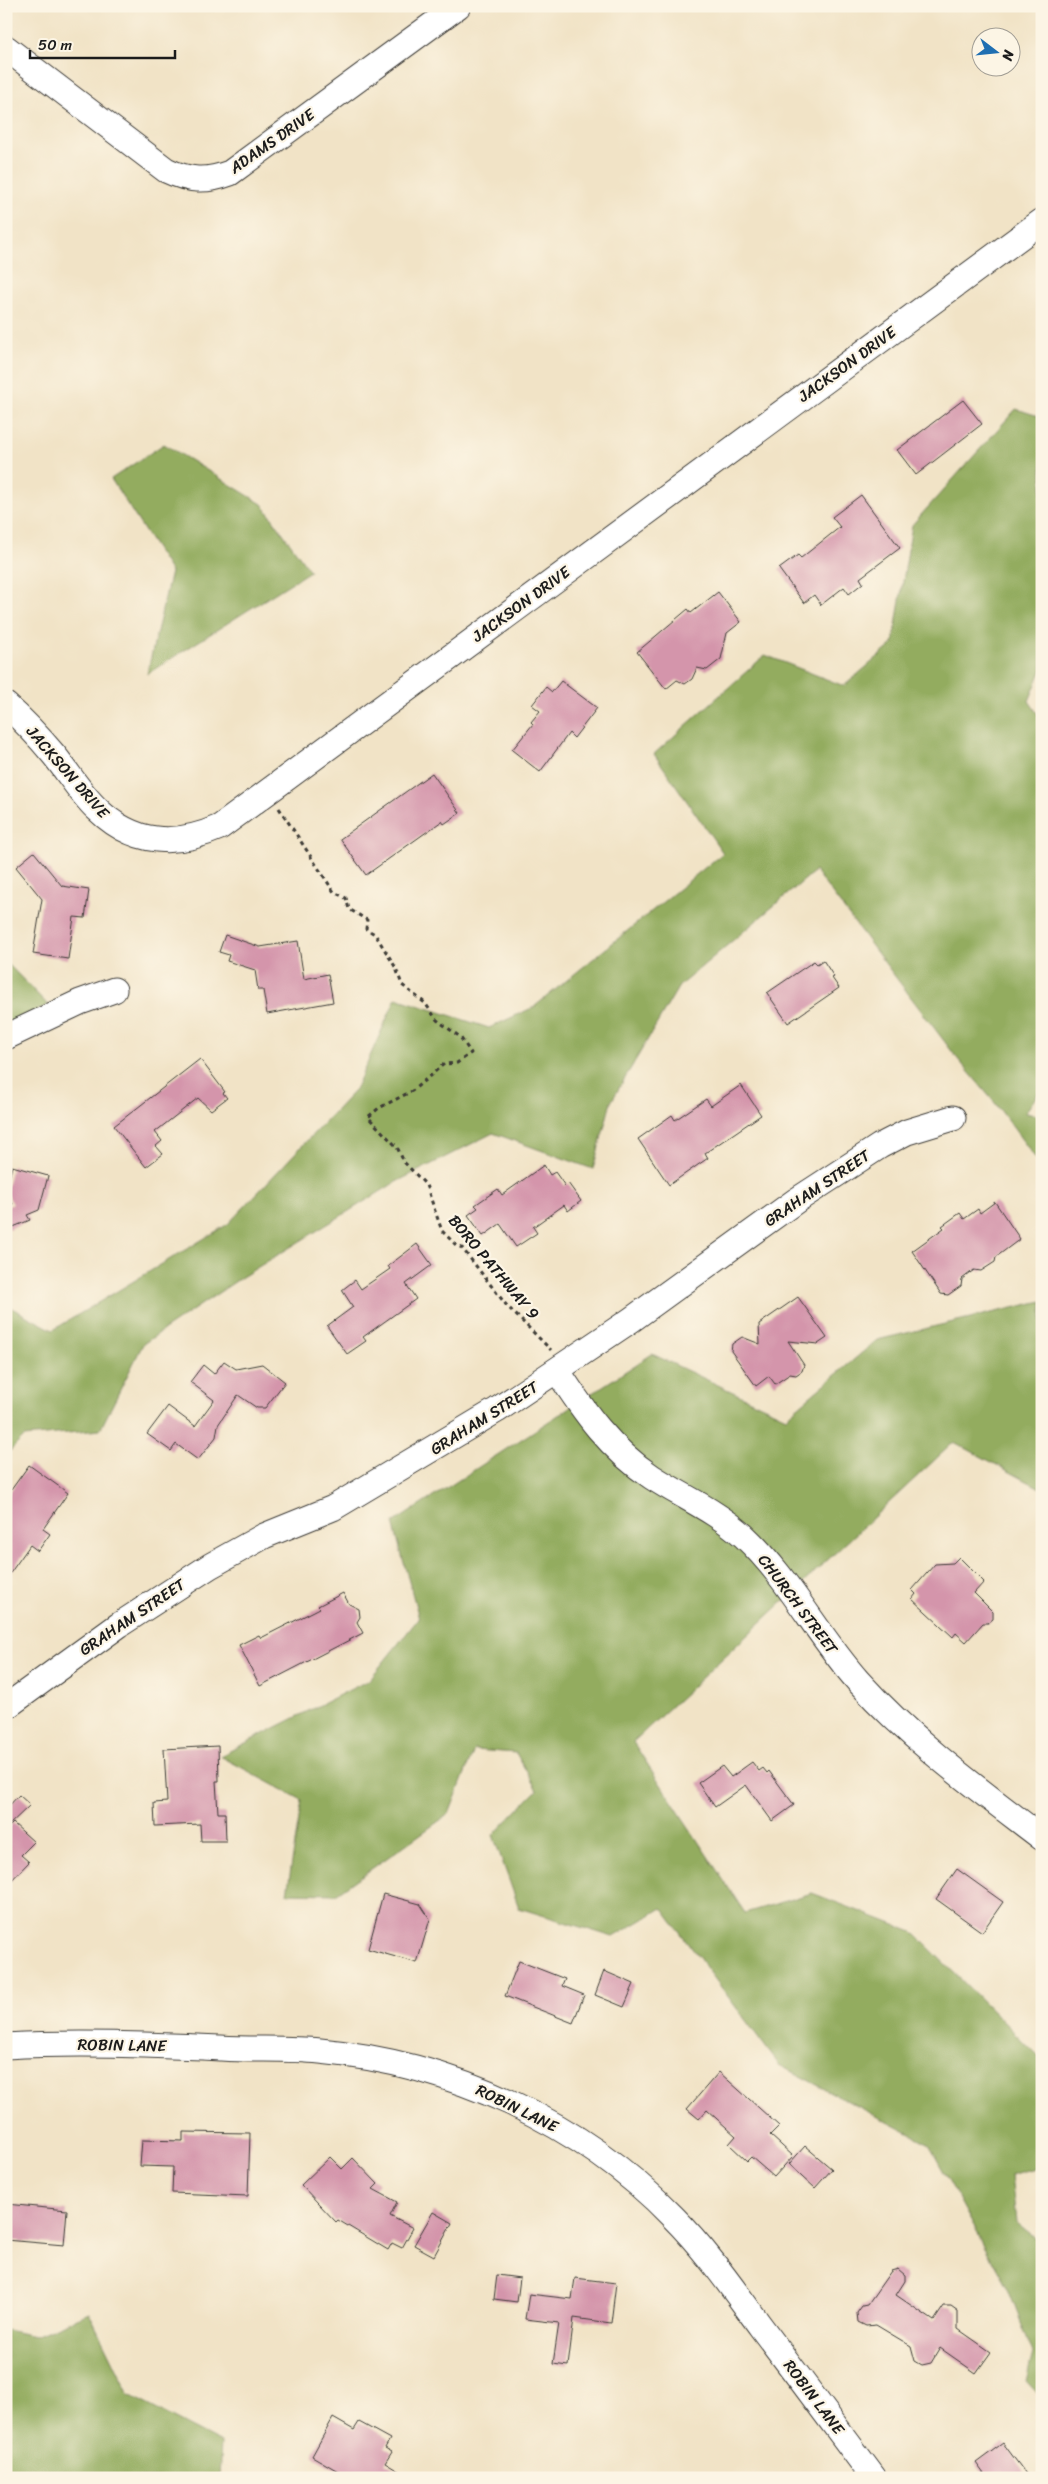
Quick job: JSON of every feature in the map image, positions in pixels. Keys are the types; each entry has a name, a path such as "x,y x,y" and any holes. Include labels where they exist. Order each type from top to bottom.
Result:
{"street":[{"name":"ADAMS DRIVE","path":"6,48 166,170 181,177 196,180 213,179 230,173 458,6"},
{"name":"JACKSON DRIVE","path":"6,705 53,753 95,808 112,823 131,833 162,840 177,840 199,836 220,827 1042,221"},
{"path":"6,1037 80,1002 114,990"},
{"name":"GRAHAM STREET","path":"6,1707 119,1625 210,1566 264,1536 333,1508 416,1461 558,1370 797,1200 880,1146 907,1132 954,1118"},
{"name":"CHURCH STREET","path":"558,1370 590,1419 623,1455 652,1477 719,1516 745,1537 771,1565 857,1680 893,1718 931,1753 1042,1838"},
{"name":"ROBIN LANE","path":"6,2046 136,2044 322,2051 368,2057 417,2068 464,2083 510,2102 554,2125 596,2152 635,2182 672,2216 706,2252 874,2478"}],"path":[{"name":"BORO PATHWAY 9","path":"268,791 334,892 346,898 349,909 366,920 366,929 375,934 396,968 402,985 425,1003 437,1020 460,1037 471,1053 457,1063 444,1064 412,1090 379,1108 368,1117 397,1147 404,1162 426,1184 442,1231 456,1245 462,1248 507,1306 551,1349 549,1359 558,1370"}],"green space":[{"path":"1016,409 1042,417 1042,669 1029,701 1042,720 1042,1088 1025,1113 1042,1116 1042,1167 995,1103 957,1058 815,871 679,986 611,1102 593,1169 493,1133 396,1182 242,1277 143,1344 100,1430 24,1437 6,1455 6,1305 53,1330 228,1224 355,1090 396,998 489,1028 534,1007 723,853 654,754 765,655 844,686 893,644 912,525"},
{"path":"164,444 262,504 310,571 147,674 171,572 111,479"},
{"path":"6,962 48,1005 6,1027"},
{"path":"1042,1301 1042,1489 954,1442 633,1742 745,1913 812,1893 913,1932 1042,2060 1042,2166 1011,2175 1016,2222 1042,2243 1042,2398 1026,2381 1033,2353 1008,2289 928,2143 779,2065 662,1908 613,1937 519,1908 493,1835 537,1790 516,1753 474,1750 449,1814 336,1894 287,1893 302,1800 220,1756 369,1680 419,1618 393,1523 652,1354 786,1417 877,1340"},
{"path":"89,2313 129,2395 221,2443 219,2478 6,2478 6,2330 35,2336"}],"building":[{"path":"963,400 982,424 916,475 897,450"},
{"path":"861,495 900,548 860,578 863,583 849,594 844,587 821,605 814,595 804,603 779,569 798,555 801,558 840,527 832,517"},
{"path":"718,592 741,622 727,633 721,659 707,670 697,668 692,679 685,684 677,680 666,689 637,652 688,609 691,613"},
{"path":"561,681 597,708 574,738 569,733 540,772 512,750 533,724 531,722 540,711 532,705 546,687 552,692"},
{"path":"432,773 460,813 444,824 442,821 366,875 340,839"},
{"path":"34,852 62,886 89,890 85,918 74,917 68,959 33,954 42,899 16,867"},
{"path":"225,935 260,947 298,941 304,979 328,974 333,1002 267,1014 263,990 258,990 255,970 227,961 229,955 219,952"},
{"path":"823,960 839,988 788,1023 767,993 814,961 817,964"},
{"path":"200,1059 225,1092 223,1093 227,1098 211,1110 198,1098 155,1132 162,1141 156,1146 163,1154 146,1167 114,1126"},
{"path":"741,1085 761,1115 705,1153 708,1158 669,1185 638,1139 672,1115 675,1120 706,1099 711,1106"},
{"path":"544,1165 550,1175 555,1172 565,1186 568,1183 581,1201 568,1211 564,1205 533,1227 537,1233 516,1247 500,1224 483,1236 468,1215 478,1208 475,1205 498,1189 502,1195"},
{"path":"12,1166 48,1176 39,1210 27,1215 30,1220 6,1230 6,1207 13,1204 6,1192"},
{"path":"995,1202 1020,1239 996,1257 995,1262 981,1271 974,1270 962,1279 961,1286 948,1295 941,1294 912,1251 944,1228 942,1226 960,1213 964,1219 978,1209 980,1213"},
{"path":"417,1244 432,1265 406,1284 416,1299 363,1337 366,1341 347,1354 327,1326 353,1307 342,1290 355,1280 361,1289 390,1269 388,1266"},
{"path":"798,1297 827,1338 818,1344 788,1341 804,1365 802,1371 796,1375 790,1374 775,1384 769,1376 756,1386 731,1351 732,1344 742,1337 760,1344 759,1324"},
{"path":"224,1361 236,1369 262,1364 285,1382 265,1408 257,1408 238,1395 218,1425 216,1437 198,1460 176,1444 171,1451 147,1434 168,1406 195,1426 214,1400 190,1382 203,1365 214,1374"},
{"path":"29,1465 68,1493 43,1529 50,1534 38,1551 30,1545 6,1579 6,1497"},
{"path":"959,1557 984,1582 974,1593 993,1612 993,1619 988,1623 983,1623 966,1642 956,1633 953,1637 912,1599 916,1594 912,1590 935,1564 953,1563"},
{"path":"343,1593 349,1604 359,1609 360,1617 357,1622 363,1633 260,1686 239,1645 259,1635 261,1638 320,1608 318,1606"},
{"path":"218,1746 219,1781 216,1781 218,1813 225,1813 226,1841 201,1841 200,1824 155,1826 154,1803 167,1802 164,1749"},
{"path":"752,1762 759,1771 763,1768 767,1773 769,1771 794,1805 772,1821 746,1785 715,1807 698,1783 722,1766 731,1777"},
{"path":"19,1795 30,1805 6,1828 6,1809"},
{"path":"13,1823 34,1842 21,1855 29,1862 6,1886 6,1830"},
{"path":"957,1869 1003,1902 982,1932 936,1899"},
{"path":"383,1894 420,1904 430,1919 417,1963 368,1949"},
{"path":"519,1961 565,1979 562,1986 584,1995 573,2023 505,1996"},
{"path":"604,1971 634,1984 624,2007 595,1995"},
{"path":"719,2072 779,2126 770,2135 793,2156 774,2177 751,2157 747,2161 729,2144 736,2136 707,2110 699,2119 687,2109"},
{"path":"183,2132 250,2133 248,2196 172,2193 173,2167 140,2166 142,2140 183,2141"},
{"path":"805,2146 832,2169 815,2188 789,2164"},
{"path":"330,2157 342,2169 353,2158 378,2184 373,2189 397,2202 390,2216 413,2228 402,2248 392,2243 388,2250 338,2220 336,2222 301,2185"},
{"path":"6,2204 67,2210 64,2245 6,2240"},
{"path":"433,2212 452,2223 434,2256 414,2245"},
{"path":"898,2269 905,2275 905,2281 896,2295 934,2321 944,2306 951,2306 958,2311 958,2329 991,2352 976,2373 940,2348 931,2363 922,2365 915,2361 911,2346 876,2325 866,2326 858,2322 857,2313 862,2306 867,2305 891,2271"},
{"path":"497,2275 520,2278 517,2302 494,2299"},
{"path":"575,2278 616,2283 611,2323 574,2318 568,2366 553,2364 559,2323 525,2319 529,2294 572,2299"},
{"path":"333,2418 354,2430 359,2422 390,2439 385,2448 392,2452 385,2463 410,2478 350,2478 312,2456"},
{"path":"1003,2443 1029,2478 987,2478 976,2463"}]}
